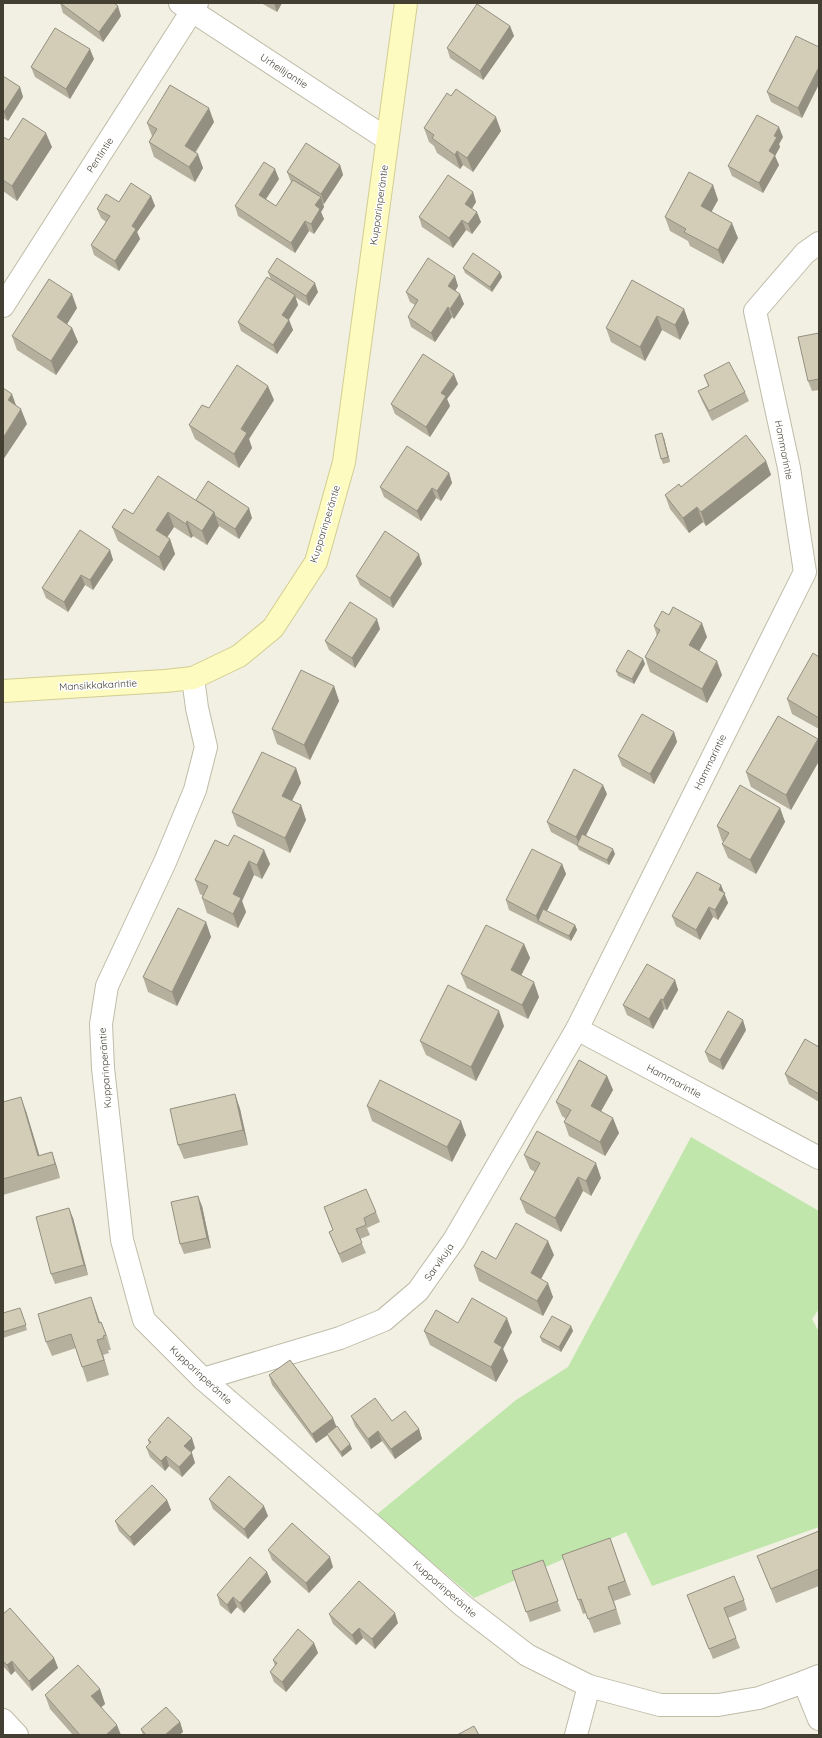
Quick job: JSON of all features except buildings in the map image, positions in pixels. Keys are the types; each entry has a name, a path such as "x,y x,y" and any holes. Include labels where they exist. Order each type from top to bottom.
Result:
{"street":[{"name":"Kupparinperäntie","path":"406,3 344,462 316,562 273,628 239,656 193,678 197,708 206,747 195,790 165,862 107,986 101,1024 103,1068 122,1240 144,1320 203,1379 462,1605 527,1655 589,1686 660,1706 718,1705 758,1698 812,1679"},
{"name":"Urheilijantie","path":"189,6 387,139"},
{"name":"Pentintie","path":"3,306 189,6"},
{"name":"Hammarintie","path":"819,243 805,253 755,312 789,468 804,572 577,1029 819,1158"},
{"name":"Mansikkakarintie","path":"3,691 193,678"},
{"name":"Sarvikuja","path":"203,1379 340,1338 384,1320 418,1291 454,1240 577,1029"},
{"path":"812,1679 819,1719"},
{"path":"576,1735 589,1686"},
{"path":"3,1720 17,1735"}],"green space":[{"path":"691,1137 819,1211 819,1309 812,1319 819,1332 819,1527 652,1586 626,1532 474,1598 376,1515 516,1400 568,1367"}]}
